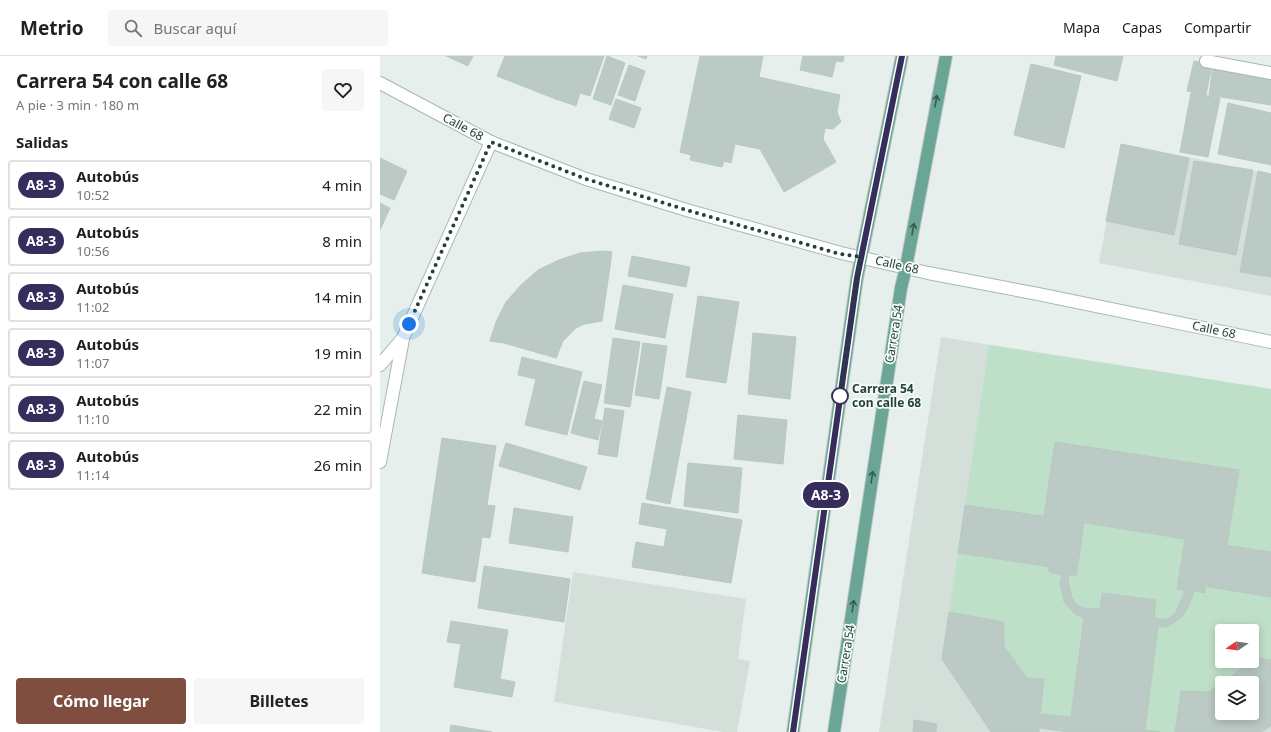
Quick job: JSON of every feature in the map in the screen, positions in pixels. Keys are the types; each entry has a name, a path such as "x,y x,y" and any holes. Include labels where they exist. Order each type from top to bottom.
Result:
{"main road":[{"path":"793,732 857,278 902,56"},
{"name":"Carrera 54","path":"834,732 901,288 946,56"}],"street":[{"path":"1206,61 1271,73"},
{"name":"Calle 68","path":"380,83 491,142 586,179 690,211 840,254 861,257 928,273 1271,342"},
{"path":"380,462 403,338 491,142"},
{"path":"380,365 403,338"}],"shaded area":[{"path":"1121,144 1271,174 1271,296 1099,263"},
{"path":"941,337 1271,389 1271,732 879,732"},
{"path":"573,572 746,599 738,659 750,661 737,732 723,732 554,702"}],"green space":[{"path":"989,345 1271,389 1271,552 1227,546 1238,470 1056,442 1044,516 965,505"},
{"path":"1084,522 1185,539 1177,589 1185,591 1173,615 1166,619 1153,617 1102,593 1100,609 1078,606 1070,592 1069,575 1076,576"},
{"path":"958,553 1049,567 1049,572 1062,575 1061,588 1068,606 1072,611 1083,617 1071,717 1042,714 1044,679 1027,678 1004,646 1004,622 949,612"},
{"path":"1205,586 1271,597 1271,660 1259,658 1259,624 1215,624 1215,668 1241,669 1231,676 1215,676 1215,688 1209,692 1181,691 1175,732 1146,730 1158,627 1172,624 1182,616 1194,591 1204,593"}],"building":[{"path":"446,56 473,56 468,66"},
{"path":"505,56 575,56 558,100 497,76"},
{"path":"576,56 604,56 590,96 580,93 576,106 559,100"},
{"path":"607,56 625,63 611,105 593,99"},
{"path":"638,56 647,56 646,59"},
{"path":"700,56 763,56 759,77 840,95 837,112 841,122 833,129 825,128 823,139 836,162 784,192 760,149 735,144 731,163 724,161 722,167 690,160 691,155 680,152"},
{"path":"803,56 844,56 843,62 836,61 832,77 800,70"},
{"path":"1056,56 1123,56 1117,81 1054,65"},
{"path":"1194,61 1212,65 1206,95 1187,91"},
{"path":"1031,64 1081,76 1064,148 1014,135"},
{"path":"629,65 645,71 635,101 618,95"},
{"path":"1213,66 1271,76 1271,105 1209,95"},
{"path":"1191,93 1220,98 1208,157 1180,152"},
{"path":"616,99 641,108 634,128 609,119"},
{"path":"1228,103 1271,113 1271,165 1218,154"},
{"path":"1121,144 1189,158 1174,235 1106,221"},
{"path":"380,158 407,171 394,200 380,194"},
{"path":"1194,161 1253,170 1236,255 1179,244"},
{"path":"1258,171 1271,174 1271,277 1240,272"},
{"path":"380,203 390,208 380,230"},
{"path":"603,251 612,252 610,267 583,268 564,273 546,283 531,295 519,310 509,328 504,343 490,341 496,322 506,302 521,285 538,270 559,260 580,253"},
{"path":"632,256 690,267 686,287 628,276"},
{"path":"603,266 610,267 602,321 584,324 576,328 563,341 556,358 504,343 509,328 519,310 531,295 546,283 564,273 583,268"},
{"path":"623,285 673,294 665,338 615,329"},
{"path":"698,296 739,302 726,383 686,377"},
{"path":"753,333 796,337 790,399 748,394"},
{"path":"613,338 640,342 630,407 604,403"},
{"path":"643,343 667,346 659,399 635,395"},
{"path":"522,357 582,372 567,435 525,425 536,379 518,375"},
{"path":"584,381 602,385 594,419 602,421 598,440 571,433"},
{"path":"667,387 691,392 670,504 646,499"},
{"path":"605,408 624,411 617,457 598,454"},
{"path":"738,415 787,420 783,464 734,459"},
{"path":"442,438 496,446 487,505 495,506 490,538 482,537 475,582 422,573"},
{"path":"1055,442 1239,470 1227,546 1044,516"},
{"path":"506,443 587,467 580,490 499,466"},
{"path":"688,463 742,468 738,513 684,506"},
{"path":"642,503 742,520 731,583 632,567 636,542 664,547 667,529 639,524"},
{"path":"965,505 1084,522 1077,571 958,553"},
{"path":"514,508 573,517 568,552 509,543"},
{"path":"1185,539 1271,552 1271,597 1178,582"},
{"path":"484,566 570,579 564,622 478,608"},
{"path":"1049,567 1077,571 1076,576 1069,575 1068,581 1072,598 1078,606 1085,608 1083,617 1076,615 1064,602 1060,582 1062,575 1049,572"},
{"path":"1178,582 1205,586 1205,593 1194,591 1190,603 1182,617 1167,627 1158,627 1159,619 1167,619 1175,614 1183,596 1185,591 1177,589"},
{"path":"1102,593 1156,600 1154,618 1159,619 1145,732 1069,732 1085,608 1100,609"},
{"path":"949,612 1004,622 1004,646 1027,678 1044,679 1039,732 991,732 942,659"},
{"path":"451,621 508,630 500,679 515,682 512,697 454,687 461,644 447,642"},
{"path":"1259,658 1271,660 1271,726 1261,732 1175,732 1181,691 1209,692 1215,688 1215,720 1259,720 1259,676 1231,676 1241,669 1259,668"},
{"path":"1042,714 1071,717 1069,732 1040,728"},
{"path":"914,720 937,724 936,732 913,732"},
{"path":"451,725 492,732 450,732"},
{"path":"1146,730 1160,732 1145,732"}],"bus line":[{"name":"A8-3","path":"793,732 857,278 902,56"}],"place":[{"name":"Carrera 54 con calle 68","path":"840,396"}],"route":[{"path":"409,324 491,142 586,179 690,211 840,254 861,257 839,401 840,396"}]}
